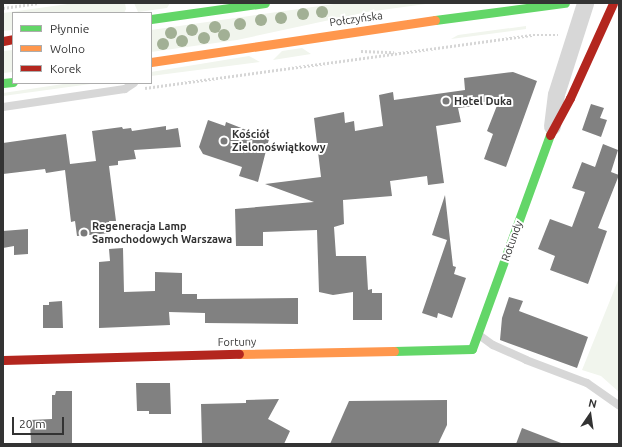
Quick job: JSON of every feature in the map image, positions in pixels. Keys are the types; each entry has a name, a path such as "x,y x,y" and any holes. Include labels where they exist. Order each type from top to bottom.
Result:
{"street":[{"path":"152,19 265,3"},
{"name":"Połczyńska","path":"152,62 346,32 565,3"},
{"name":"Rotundy","path":"551,132 556,94 586,3"},
{"name":"Rotundy","path":"472,349 551,132 570,98 613,3"},
{"name":"Fortuny","path":"3,360 472,349"}],"lane":[{"path":"3,107 133,84"},
{"path":"478,334 493,345 526,360 587,383 619,405"}],"path":[{"path":"3,8 39,3"},
{"path":"533,28 533,35"},
{"path":"544,29 545,33"},
{"path":"133,84 147,88 545,33 554,35"}],"shaded area":[{"path":"75,3 125,3 126,9 124,12 12,12 12,30 3,31 3,13"},
{"path":"134,3 170,3 167,8 138,12"},
{"path":"341,3 433,3 367,12 237,40 152,52 152,30"},
{"path":"526,26 526,29 451,39 458,35"},
{"path":"302,48 311,54 273,60 282,51"},
{"path":"12,50 12,72 3,73 3,51"},
{"path":"249,56 260,62 152,76 152,72"},
{"path":"63,84 91,84 3,96 3,93"},
{"path":"619,278 619,392 601,376 582,370"}],"building":[{"path":"513,72 537,81 506,167 484,159 493,134 487,131 498,103 458,108 461,122 436,126 444,183 428,185 427,176 390,181 392,196 343,200 344,224 334,227 336,256 366,256 368,290 372,289 372,293 382,293 382,320 353,320 353,292 333,295 319,292 317,230 263,232 263,246 236,246 235,209 314,202 265,184 321,177 314,118 344,112 345,123 354,121 355,131 383,126 379,95 393,92 394,100 465,90 464,78"},
{"path":"591,104 604,108 600,118 607,120 601,137 582,130"},
{"path":"208,120 225,126 226,122 269,139 258,182 239,176 242,167 203,154 199,147"},
{"path":"166,126 166,130 178,128 181,147 134,150 136,159 118,161 118,165 109,166 116,221 109,221 111,233 77,236 75,221 71,222 65,170 46,173 45,169 3,174 3,143 66,134 70,164 96,161 92,131 122,127 123,129 131,128 132,131"},
{"path":"603,144 618,150 611,172 619,175 598,228 607,231 588,284 550,270 555,256 538,249 550,219 572,227 585,192 572,188 582,162 595,167"},
{"path":"445,195 453,266 456,267 454,274 466,278 452,318 438,313 437,318 422,313 447,240 432,235"},
{"path":"28,229 28,254 14,255 14,246 3,248 3,231"},
{"path":"123,248 124,292 155,291 155,272 182,273 182,294 197,294 197,299 298,298 298,324 205,323 205,313 169,312 170,325 99,328 99,262 110,261 109,249"},
{"path":"509,297 523,301 519,311 588,337 577,368 500,340 502,318"},
{"path":"62,301 63,328 43,328 43,305 49,305 49,302"},
{"path":"136,383 170,383 171,414 149,414 149,411 137,411"},
{"path":"56,391 72,391 72,444 31,443 30,420 52,419 52,395 55,395"},
{"path":"279,399 268,419 290,431 284,444 202,444 201,404 246,403 246,400"},
{"path":"447,400 447,425 438,444 330,444 349,401"},
{"path":"522,428 561,443 561,444 516,444"}],"traffic: fast":[{"path":"152,19 265,3"},
{"path":"435,20 565,3"},
{"path":"3,83 12,82"},
{"path":"394,351 472,349 550,135"}],"traffic: slow":[{"path":"152,62 435,20"},
{"path":"239,354 394,351"}],"traffic: jam":[{"path":"550,135 570,98 613,3"},
{"path":"3,41 12,39"},
{"path":"3,360 239,354"}],"place":[{"name":"Hotel Duka","path":"446,101"},
{"name":"Kościół Zielonoświątkowy","path":"224,141"},
{"name":"Regeneracja Lamp Samochodowych Warszawa","path":"84,233"}]}
